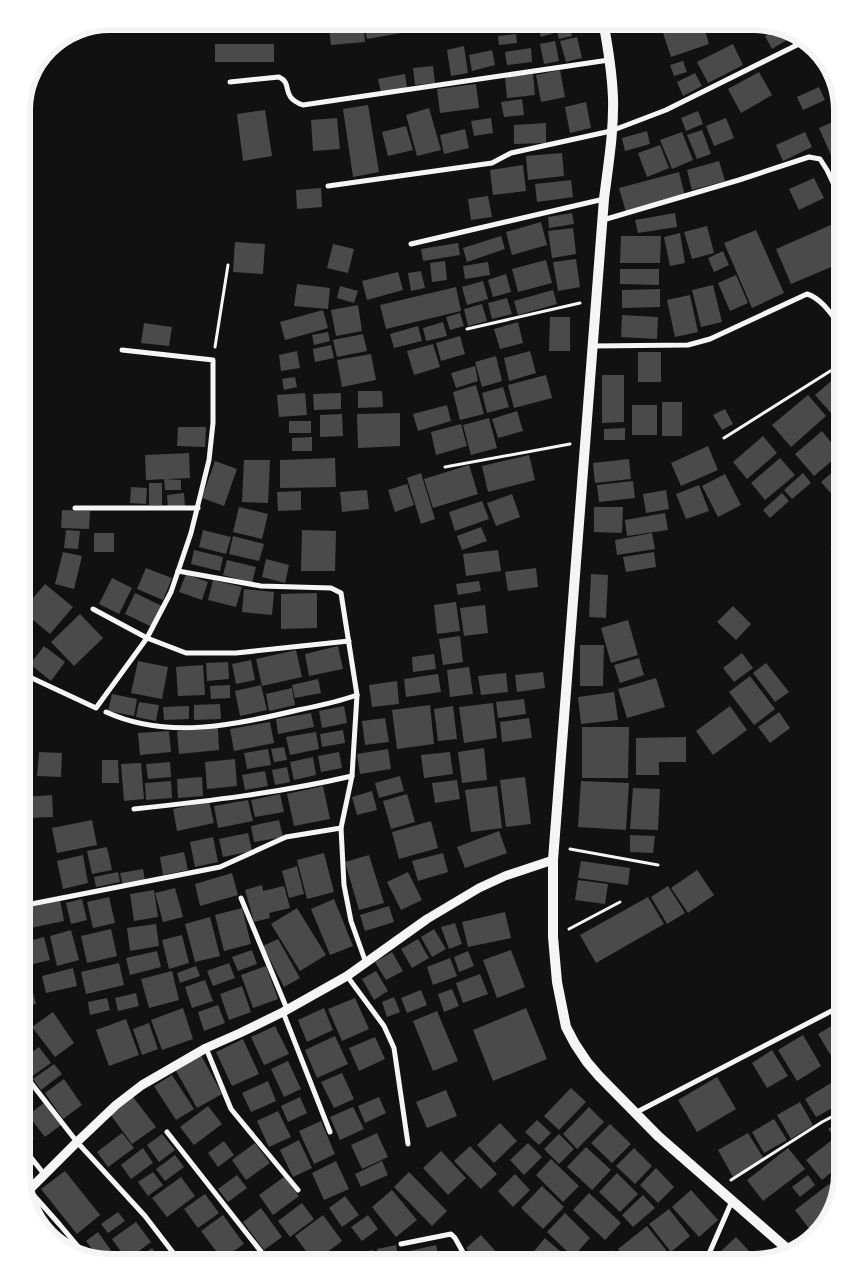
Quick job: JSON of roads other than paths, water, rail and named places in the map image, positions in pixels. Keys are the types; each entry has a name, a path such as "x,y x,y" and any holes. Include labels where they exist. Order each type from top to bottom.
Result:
{"main road":[{"path":"605,30 610,60 613,99 553,860 552,937 557,982 566,1027 587,1062 658,1136 786,1247"}],"street":[{"path":"328,186 492,162 511,153 611,131 666,110 798,44"},
{"path":"230,82 279,77 286,83 288,95 291,99 303,105 610,60"},
{"path":"603,220 739,180 809,157 820,159 834,185"},
{"path":"410,244 604,199"},
{"path":"593,346 688,345 710,339 807,294 814,296 821,302 834,319"},
{"path":"30,677 96,708 147,638 171,592 198,508 210,460 213,423 213,360 122,350"},
{"path":"75,508 198,508"},
{"path":"178,571 261,586 330,588 341,593 357,695 352,776 341,828 346,899 351,921 366,964"},
{"path":"92,609 147,638 186,653 236,653 349,641"},
{"path":"106,712 121,719 150,727 202,727 264,718 357,695"},
{"path":"134,809 258,795 352,776"},
{"path":"30,904 220,867 286,838 341,828"},
{"path":"32,1187 116,1105 142,1085 206,1048 240,1033 347,976 427,919 479,888 512,873 553,860"},
{"path":"241,898 330,1132"},
{"path":"347,976 384,1026 392,1043 408,1144"},
{"path":"635,1113 834,1011"},
{"path":"206,1048 231,1110 298,1190"},
{"path":"30,1082 77,1142 145,1216 174,1254"},
{"path":"167,1132 263,1254"},
{"path":"30,1156 44,1174"},
{"path":"34,1197 79,1248"},
{"path":"709,1254 733,1200"},
{"path":"400,1244 450,1234 456,1238 464,1254"}]}
